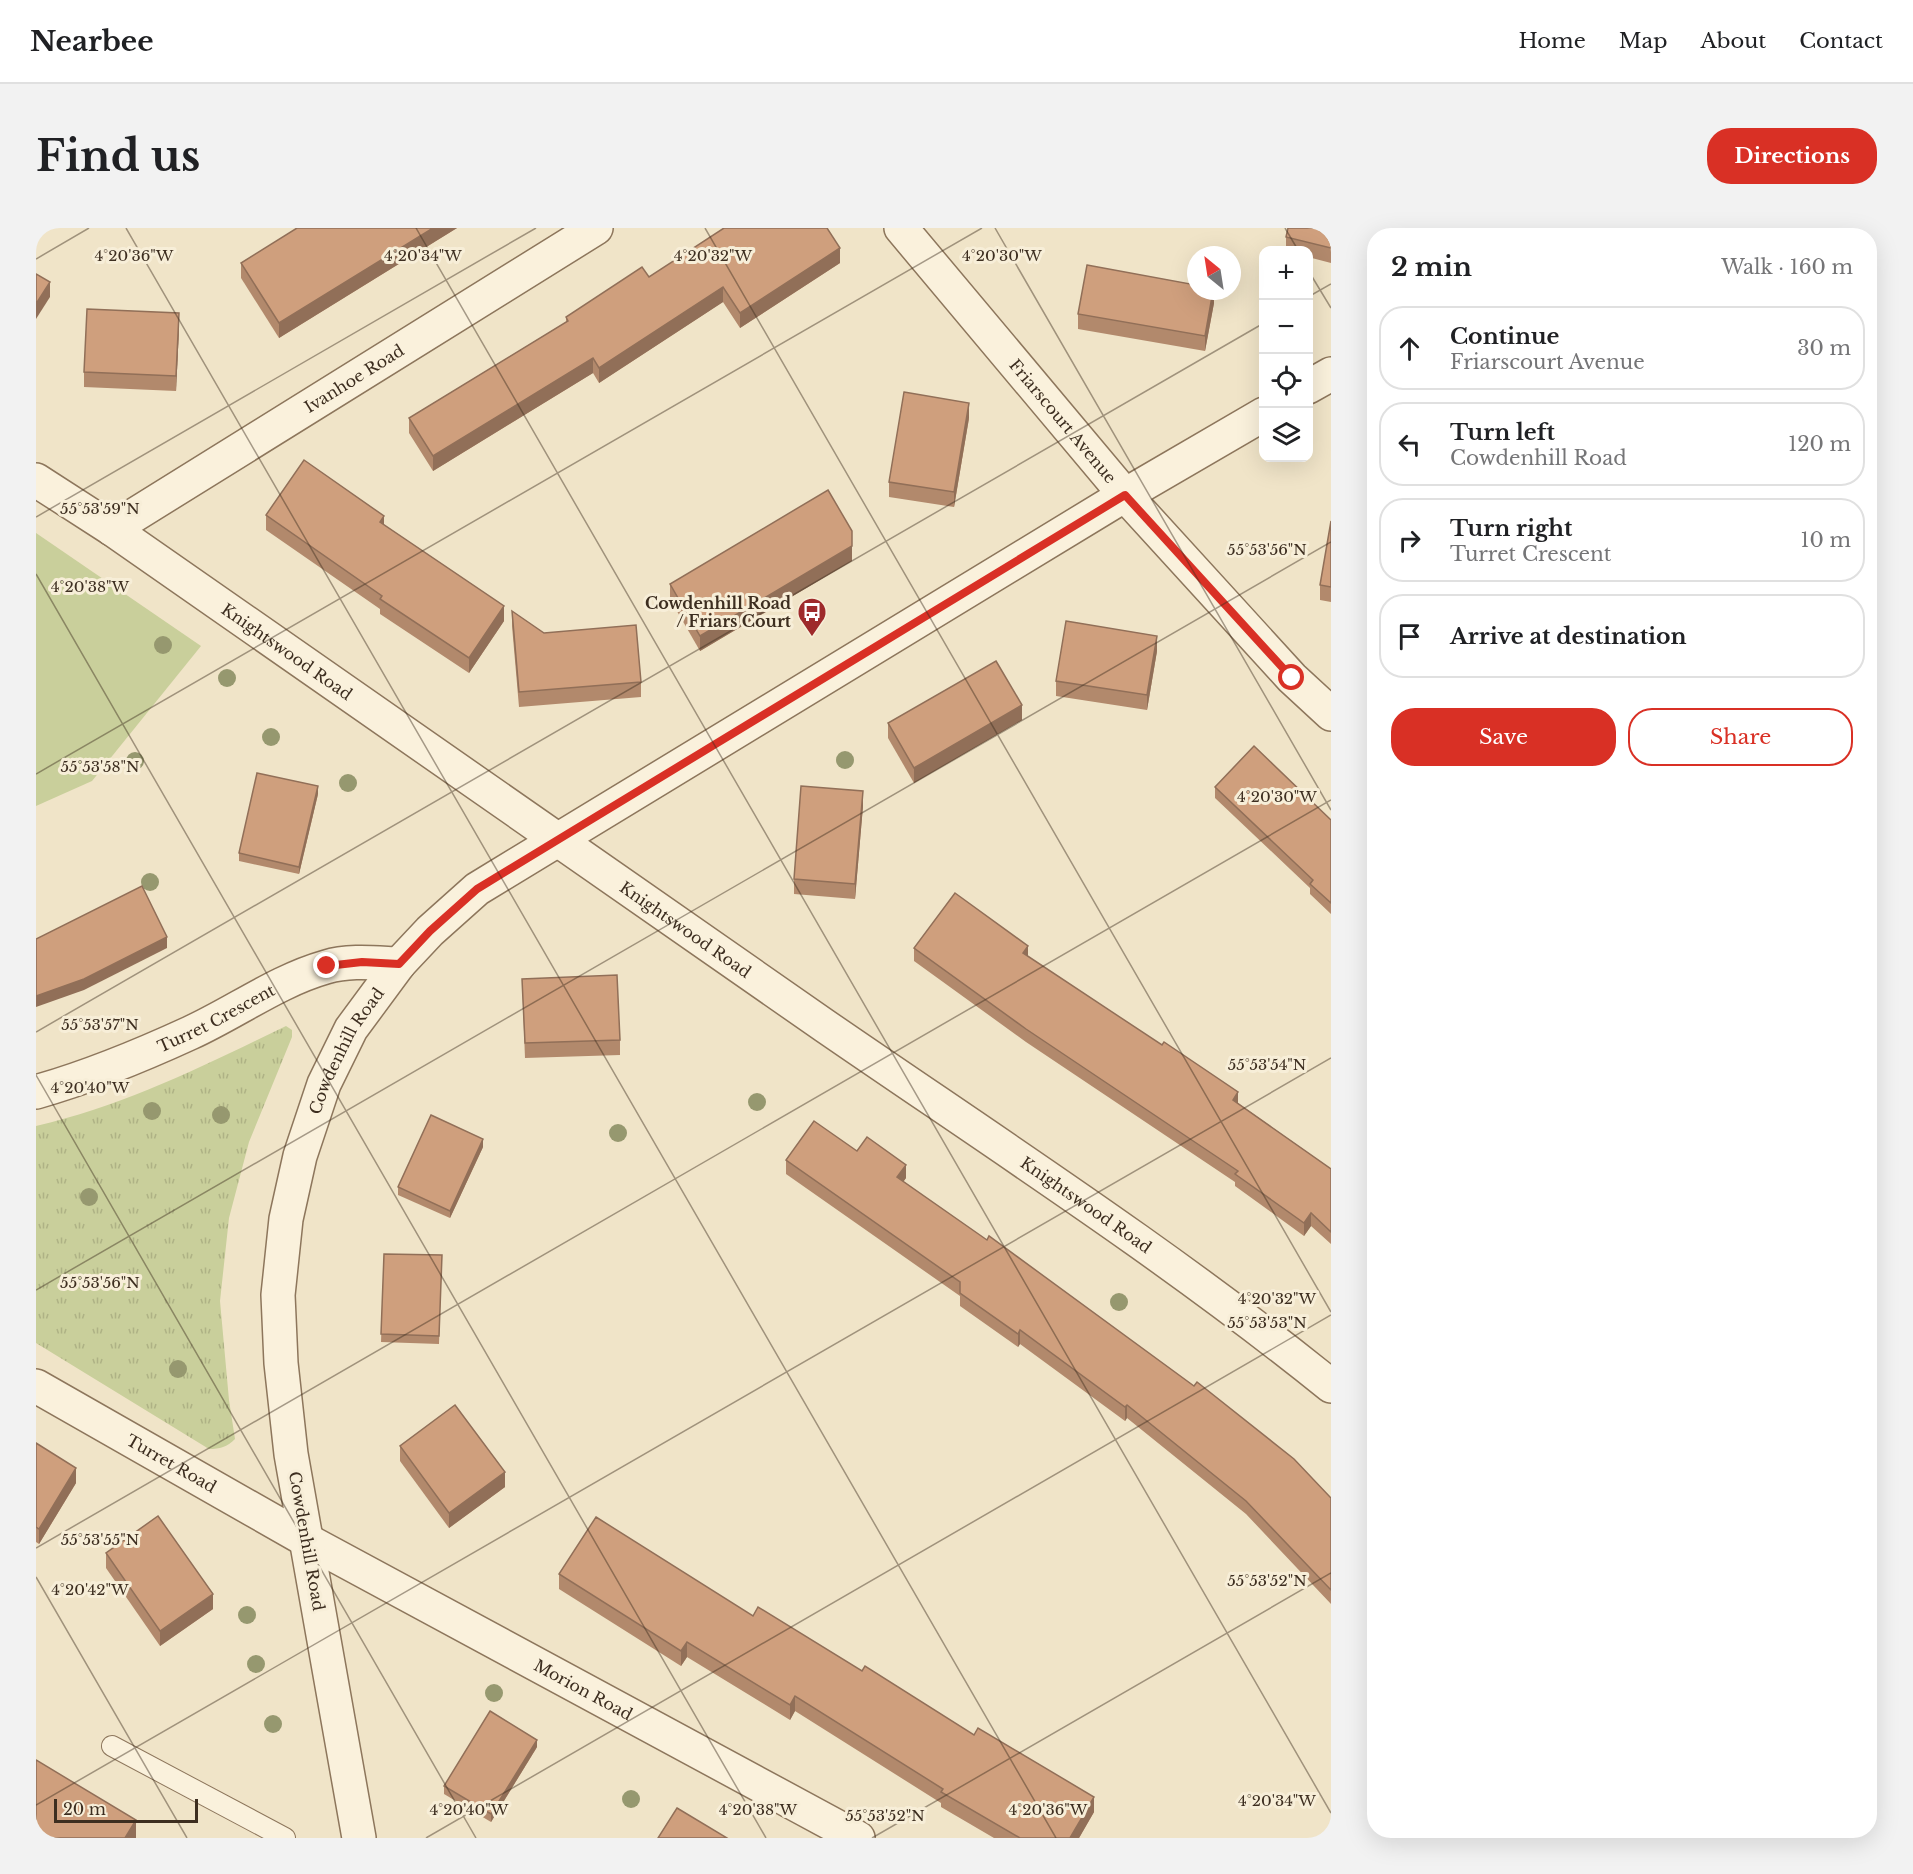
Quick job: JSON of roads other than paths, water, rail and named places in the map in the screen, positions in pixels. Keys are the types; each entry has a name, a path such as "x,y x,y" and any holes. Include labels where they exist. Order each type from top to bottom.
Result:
{"street":[{"name":"Ivanhoe Road","path":"112,529 596,228"},
{"name":"Friarscourt Avenue","path":"901,228 1125,495 1292,678 1331,714"},
{"path":"1313,384 1331,374"},
{"name":"Cowdenhill Road","path":"359,1838 291,1454 281,1363 278,1295 285,1219 300,1156 324,1084 351,1029 399,964 430,931 477,889 1125,495 1259,416"},
{"name":"Knightswood Road","path":"36,480 112,529 556,840 1160,1257 1331,1386"},
{"name":"Turret Crescent","path":"36,1092 77,1080 180,1037 283,984 327,966 362,962 399,964"},
{"name":"Turret Road","path":"36,1386 308,1541"},
{"name":"Morion Road","path":"308,1541 858,1838"}],"lane":[{"path":"112,1746 285,1838"}],"place":[{"name":"Cowdenhill Road / Friars Court","path":"812,638"}]}
